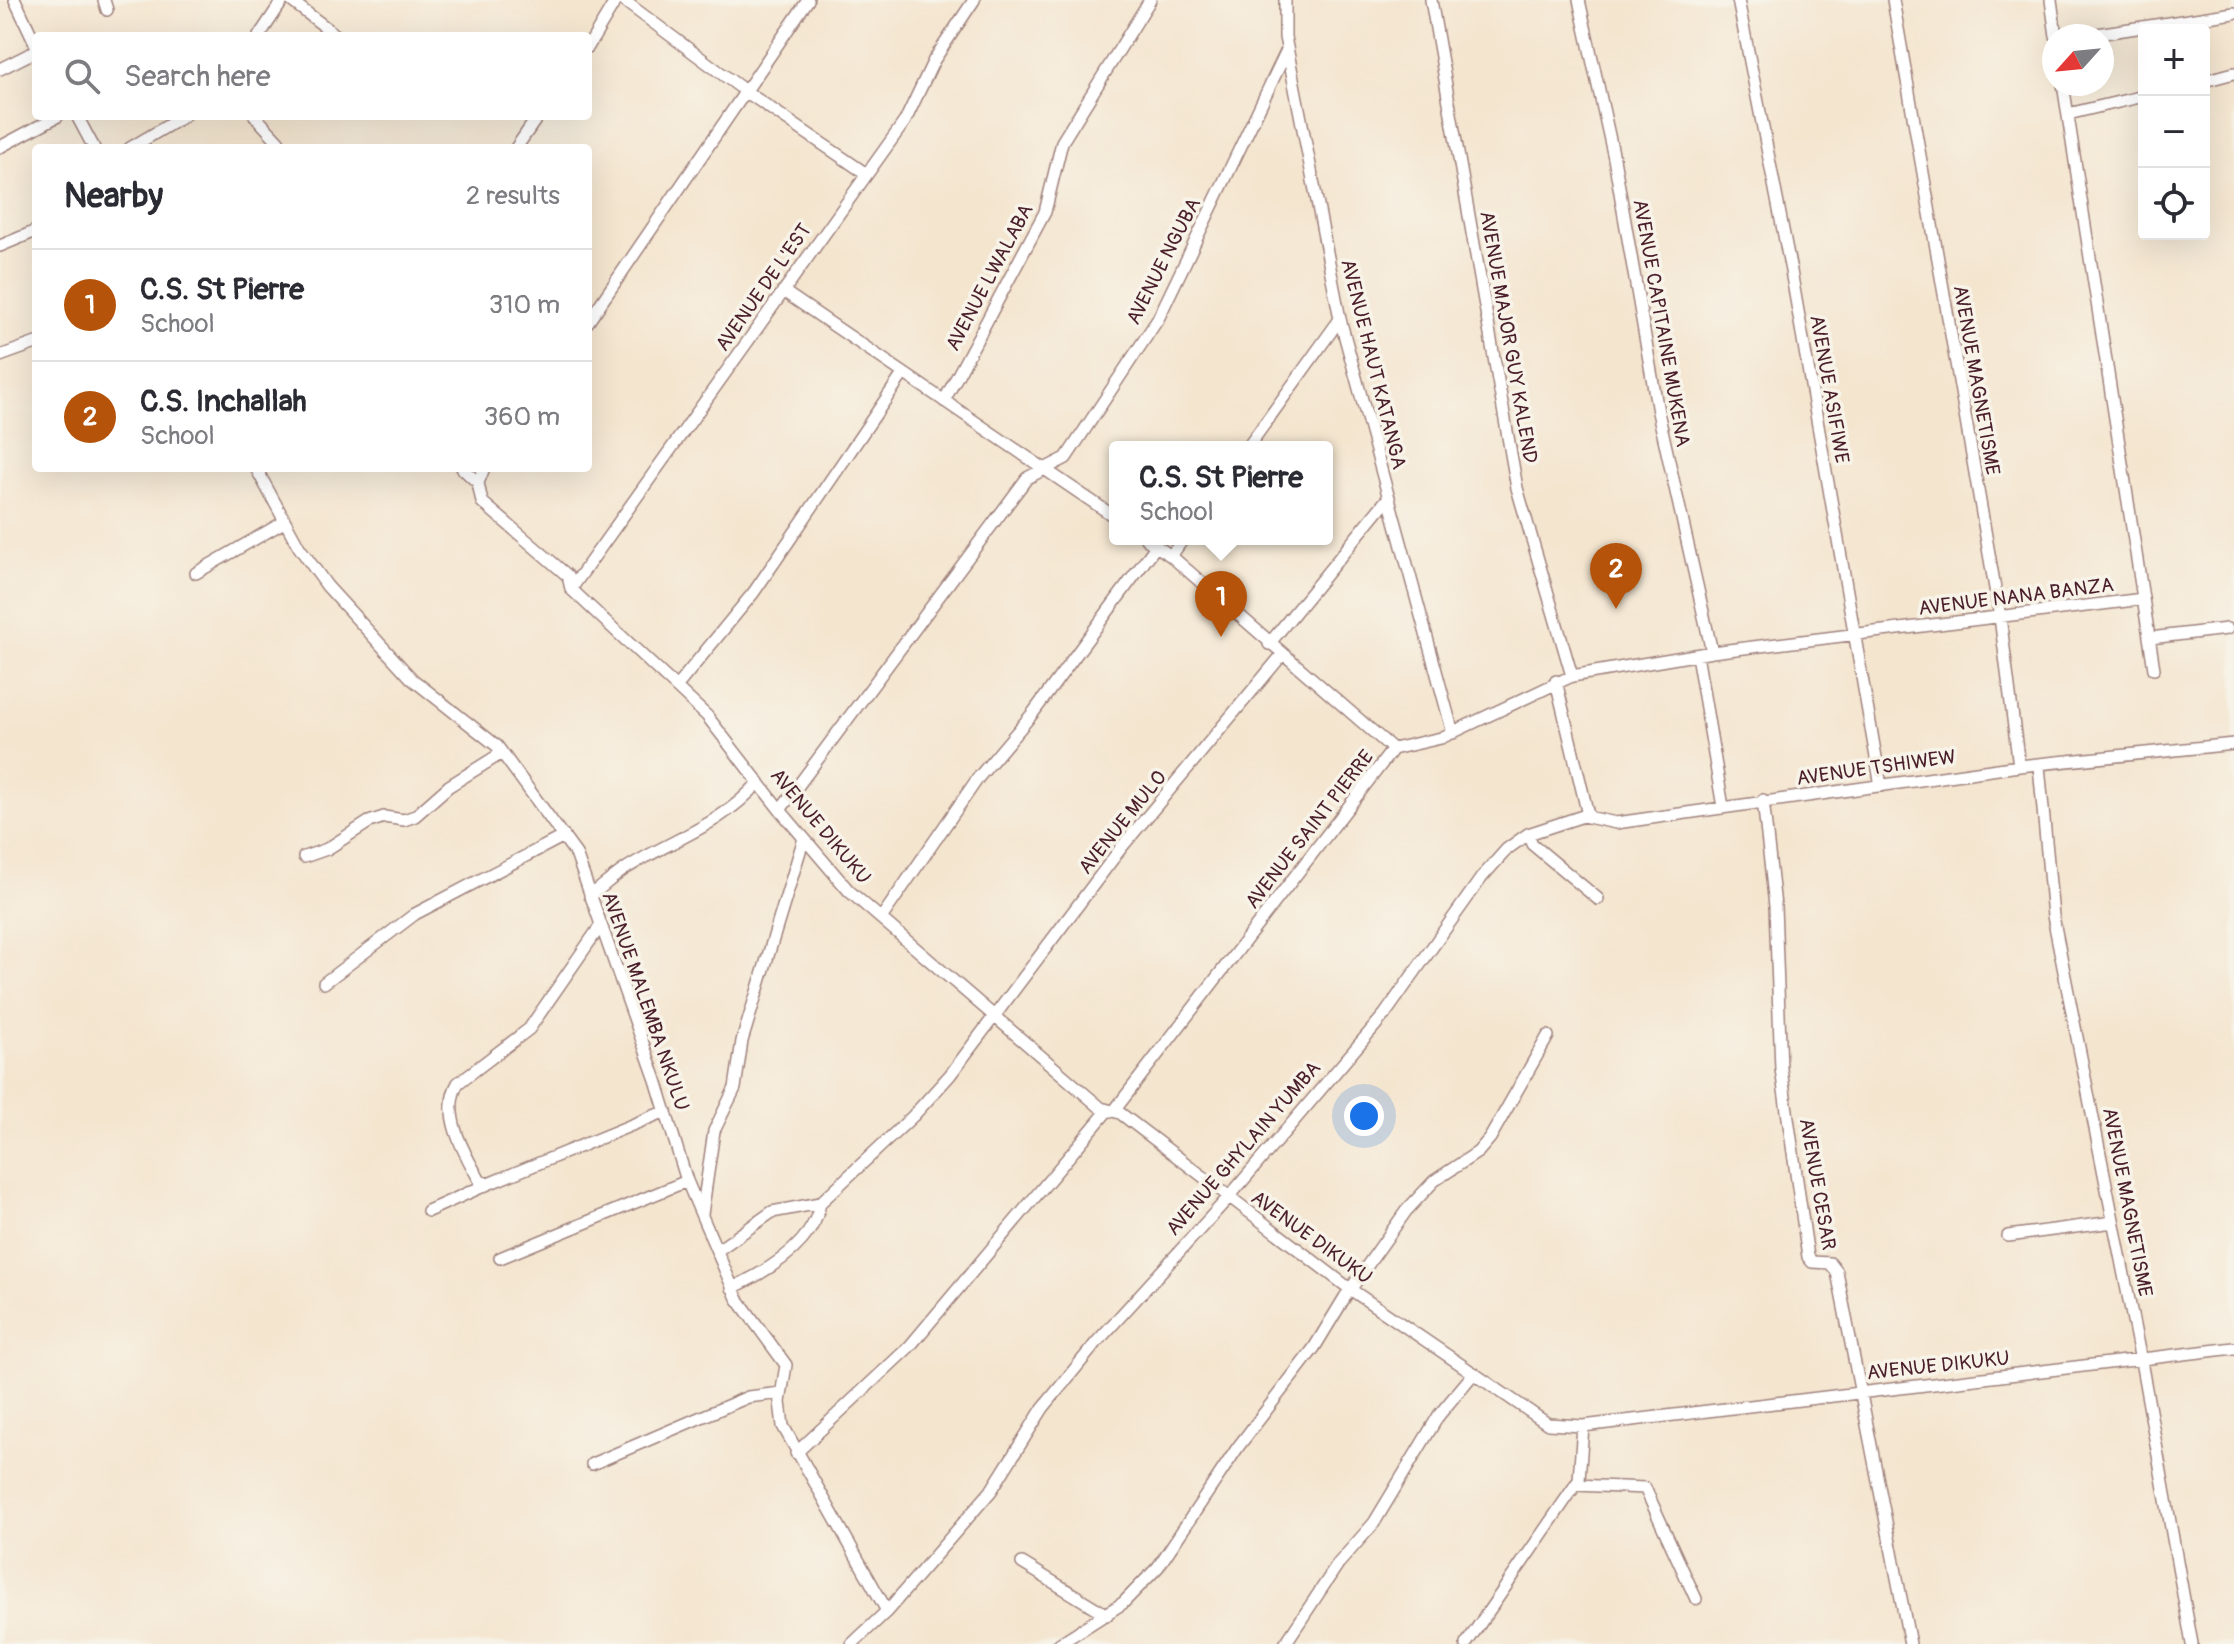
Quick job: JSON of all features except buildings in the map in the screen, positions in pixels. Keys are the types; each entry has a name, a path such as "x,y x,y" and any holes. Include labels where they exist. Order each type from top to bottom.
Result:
{"street":[{"path":"15,0 32,36"},
{"path":"262,32 283,0"},
{"path":"290,0 332,32"},
{"path":"592,40 616,0"},
{"path":"623,0 745,91 865,173"},
{"path":"592,316 808,0"},
{"name":"AVENUE DE L'EST","path":"571,589 905,121 934,60 974,0"},
{"name":"AVENUE LWALABA","path":"944,401 1045,212 1053,167 1066,133 1150,0"},
{"name":"AVENUE HAUT KATANGA","path":"1285,0 1287,50 1340,319 1453,733"},
{"name":"AVENUE MAJOR GUY KALEND","path":"1431,0 1517,488 1572,676"},
{"name":"AVENUE CAPITAINE MUKENA","path":"1579,0 1614,158 1658,412 1712,652"},
{"name":"AVENUE ASIFIWE","path":"1738,0 1775,180 1881,786"},
{"name":"AVENUE MAGNETISME","path":"1893,0 2000,617 2019,766"},
{"path":"2051,0 2054,24"},
{"path":"2114,31 2234,13"},
{"name":"AVENUE NGUBA","path":"780,810 1027,478 1066,458 1158,319 1287,50"},
{"path":"0,69 32,53"},
{"path":"2210,79 2234,73"},
{"name":"AVENUE NANA BANZA","path":"1393,749 1453,733 1556,681 1572,676 1712,652 2143,599 2065,96"},
{"path":"2068,114 2138,97"},
{"path":"0,147 51,120"},
{"path":"79,120 92,144"},
{"path":"137,144 177,120"},
{"path":"259,120 279,142"},
{"path":"519,144 535,120"},
{"path":"0,246 32,233"},
{"path":"783,291 1109,513"},
{"path":"1252,441 1340,319"},
{"path":"0,356 32,344"},
{"path":"677,686 754,592 903,374"},
{"name":"AVENUE MALEMBA NKULU","path":"258,472 284,522 320,578 412,679 502,753 576,854 666,1111 687,1181 732,1288 786,1365 781,1393 782,1419 796,1453 887,1611"},
{"name":"AVENUE DIKUKU","path":"466,472 478,483 482,502 568,576 571,589 677,686 723,734 780,810 849,891 1111,1110 1350,1289 1548,1424 1583,1426 2234,1348"},
{"path":"478,483 482,472"},
{"path":"1269,644 1389,497"},
{"path":"196,573 284,522"},
{"path":"882,917 978,778 1033,713 1149,545"},
{"name":"AVENUE SAINT PIERRE","path":"796,1453 910,1346 1111,1110 1393,749 1155,545"},
{"path":"1171,556 1179,545"},
{"path":"2143,599 2154,669"},
{"path":"2150,638 2227,629"},
{"name":"AVENUE MULO","path":"820,1203 913,1116 996,1016 1121,848 1282,655"},
{"path":"1697,655 1723,807"},
{"path":"1556,681 1588,815"},
{"name":"AVENUE TSHIWEW","path":"1528,834 1588,815 1616,823 2019,766 2234,744"},
{"path":"304,857 335,845 369,822 384,817 404,820 415,816 449,786 502,753"},
{"name":"AVENUE MAGNETISME","path":"2039,766 2053,916 2141,1361 2192,1644"},
{"path":"590,896 624,870 710,826 734,809 759,782"},
{"name":"AVENUE CESAR","path":"1763,800 1775,906 1781,1069 1808,1257 1812,1262 1830,1263 1837,1272 1910,1644"},
{"path":"1528,834 1532,844 1598,899"},
{"name":"AVENUE GHYLAIN YUMBA","path":"852,1644 887,1611 991,1491 1057,1390 1229,1197 1385,1014 1482,877 1507,849 1528,834"},
{"path":"324,983 415,914 564,836"},
{"path":"702,1215 714,1131 735,1088 742,1041 804,838"},
{"path":"488,1184 480,1181 456,1135 455,1088 465,1075 529,1029 601,925"},
{"path":"1059,1644 1107,1615 1135,1592 1170,1552 1238,1447 1322,1337 1350,1289 1419,1196 1484,1146 1548,1036"},
{"path":"428,1211 666,1111"},
{"path":"500,1258 687,1181"},
{"path":"718,1250 772,1212 820,1203 811,1231 804,1238 782,1257 732,1288"},
{"path":"2008,1236 2113,1222"},
{"path":"1285,1644 1338,1564 1374,1523 1439,1415 1474,1373"},
{"path":"592,1464 723,1406 748,1397 781,1393"},
{"path":"1466,1644 1575,1485 1581,1470 1583,1426"},
{"path":"1575,1485 1645,1488 1696,1599"},
{"path":"1022,1563 1107,1615"}],"place":[{"name":"C.S. Inchallah","path":"1616,609"},
{"name":"C.S. St Pierre","path":"1221,637"}]}
